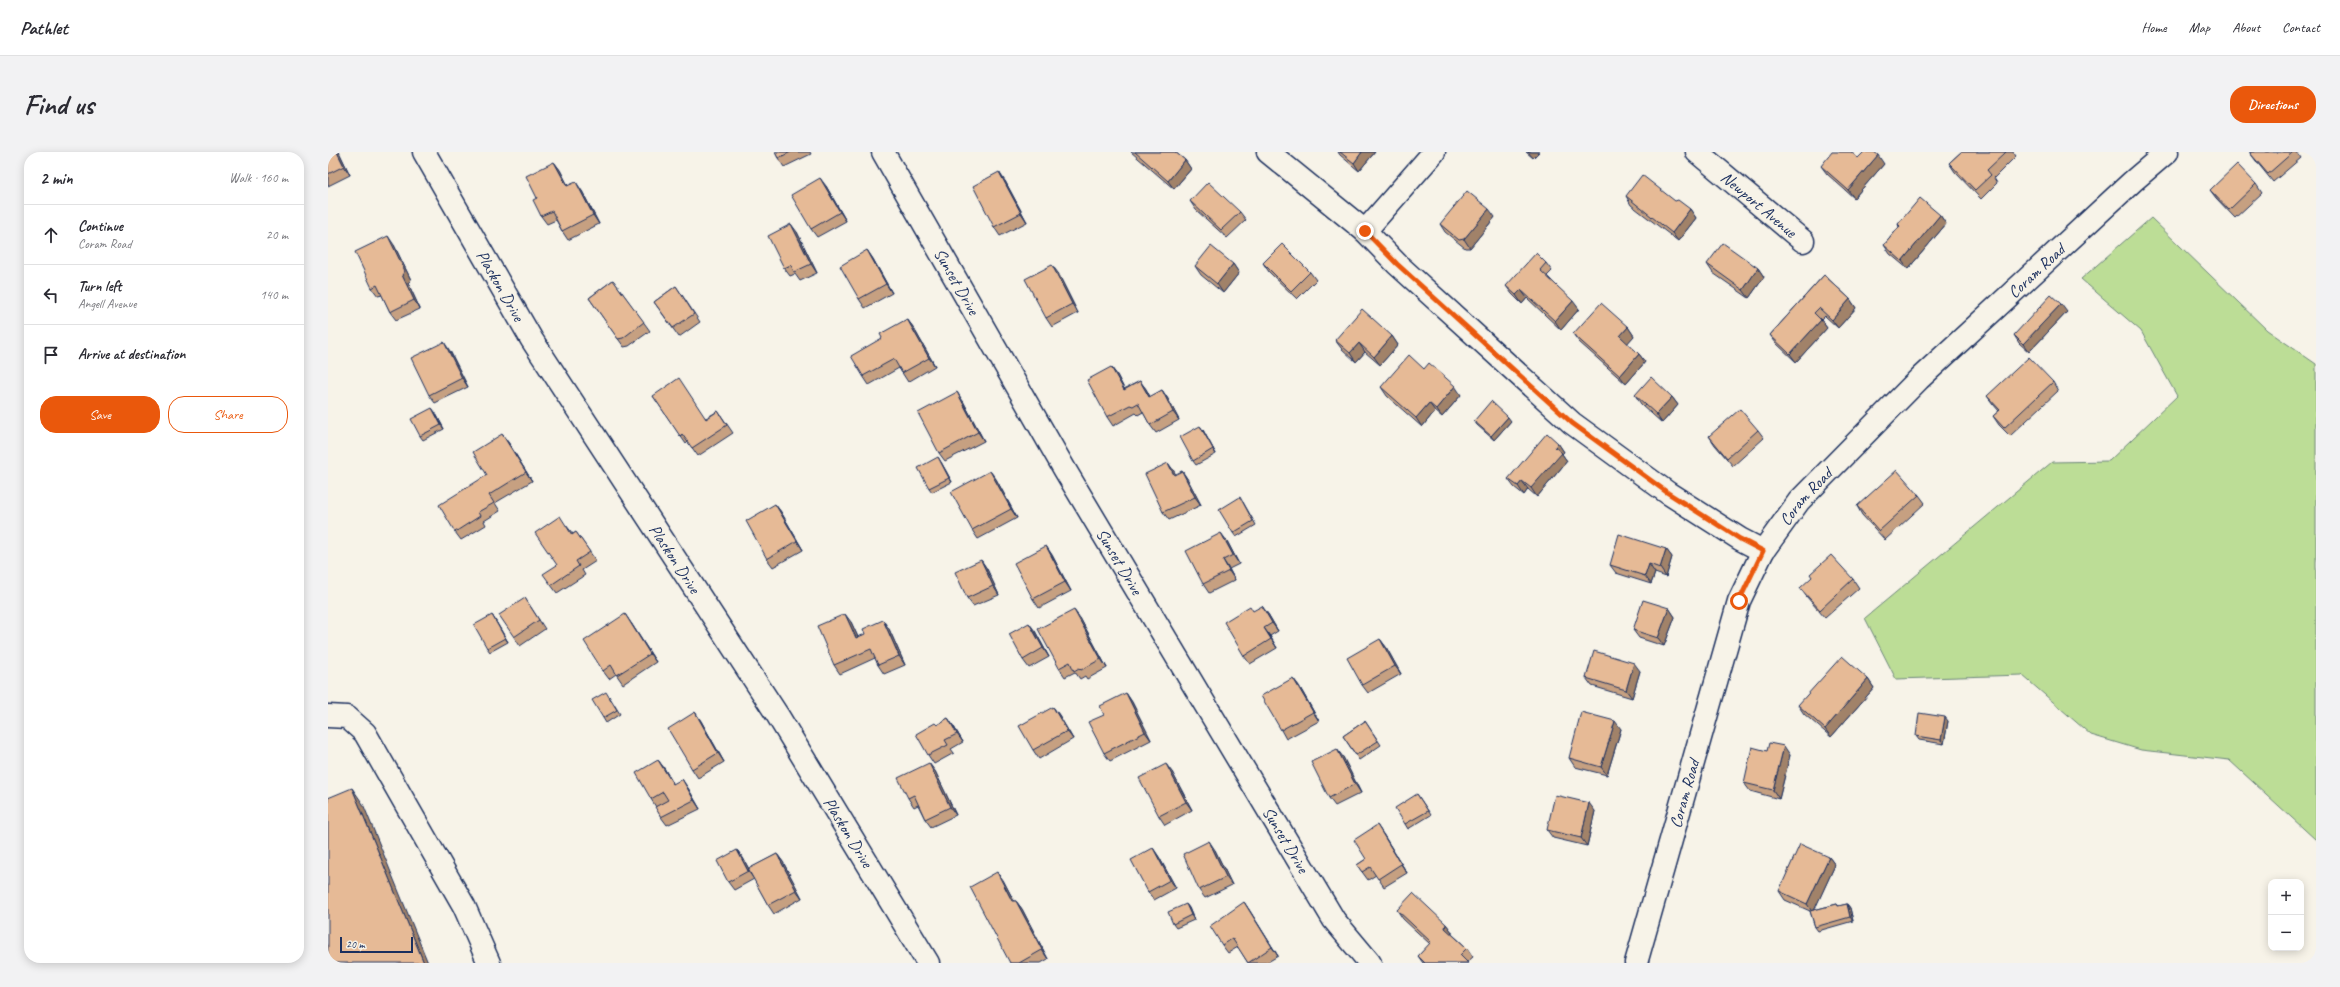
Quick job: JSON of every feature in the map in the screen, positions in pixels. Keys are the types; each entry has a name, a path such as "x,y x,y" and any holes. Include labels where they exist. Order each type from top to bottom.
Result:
{"street":[{"name":"Plaskon Drive","path":"424,152 532,340 778,716 928,963"},
{"name":"Sunset Drive","path":"883,152 1069,477 1334,920 1370,963"},
{"path":"1268,152 1365,231 1397,264 1572,423 1668,493 1740,539 1763,551"},
{"path":"1365,231 1434,152"},
{"name":"Newport Avenue","path":"1697,152 1803,241"},
{"name":"Coram Road","path":"1636,963 1648,928 1739,601 1763,551 1799,501 1919,379 2127,186 2167,152"},
{"path":"328,716 347,717 365,733 464,906 489,963"}],"green space":[{"path":"2151,218 2267,330 2316,364 2316,840 2229,760 2141,750 2091,735 2022,675 1896,679 1865,618 2052,462 2109,461 2177,396 2141,331 2081,279"}],"building":[{"path":"328,152 337,152 344,166 328,174"},
{"path":"775,152 791,152 778,158"},
{"path":"1135,152 1175,152 1185,160 1168,181"},
{"path":"1340,152 1362,152 1354,163"},
{"path":"1832,152 1851,152 1858,158 1864,152 1874,152 1878,155 1848,190 1821,166"},
{"path":"1961,152 2006,152 1987,170 1991,175 1975,190 1949,163"},
{"path":"2250,152 2293,152 2268,174"},
{"path":"554,162 567,186 576,182 593,215 562,231 552,211 541,216 533,200 537,198 526,176"},
{"path":"2237,164 2256,184 2229,210 2210,190"},
{"path":"999,172 1021,213 994,227 973,186"},
{"path":"1642,175 1675,201 1678,200 1690,209 1672,233 1626,196"},
{"path":"820,178 840,212 811,229 791,195"},
{"path":"1208,182 1240,212 1221,230 1190,201"},
{"path":"1467,191 1489,209 1464,239 1459,240 1440,224"},
{"path":"1920,198 1940,215 1902,261 1884,245 1900,226 1898,224"},
{"path":"791,224 811,264 794,272 791,265 784,268 768,236"},
{"path":"388,236 405,271 402,275 414,300 390,312 377,285 372,288 355,252"},
{"path":"1723,243 1758,268 1743,290 1707,264"},
{"path":"1282,244 1310,272 1291,291 1263,263"},
{"path":"1211,246 1233,264 1217,284 1195,266"},
{"path":"867,250 886,284 859,299 840,266"},
{"path":"1536,253 1546,263 1540,270 1573,301 1555,321 1521,290 1516,295 1506,286"},
{"path":"1052,265 1072,304 1046,318 1025,279"},
{"path":"1824,275 1850,299 1832,320 1819,308 1814,313 1821,320 1790,354 1770,335"},
{"path":"613,280 644,322 623,338 618,339 589,298"},
{"path":"676,286 694,314 673,328 654,302"},
{"path":"2051,295 2061,304 2023,344 2014,335"},
{"path":"1601,303 1628,327 1620,336 1639,354 1620,376 1573,334"},
{"path":"1362,309 1392,336 1374,357 1359,343 1350,353 1335,340"},
{"path":"907,319 929,358 902,373 894,359 863,376 851,356 882,338 880,334"},
{"path":"444,342 462,378 429,395 411,358"},
{"path":"1409,355 1424,369 1429,363 1455,386 1436,409 1429,403 1416,418 1381,387"},
{"path":"2029,357 2053,382 2004,428 1993,416 2000,410 1987,396"},
{"path":"1111,367 1124,390 1140,381 1149,397 1162,390 1173,412 1150,425 1138,403 1133,406 1130,405 1107,417 1087,380"},
{"path":"1651,377 1672,397 1656,414 1635,395"},
{"path":"679,378 706,419 718,411 727,425 692,448 682,434 680,436 653,396"},
{"path":"957,392 978,432 939,453 918,413"},
{"path":"1491,401 1508,417 1491,436 1474,421"},
{"path":"432,408 441,425 420,436 411,419"},
{"path":"1740,409 1758,430 1727,458 1709,436"},
{"path":"1200,426 1213,449 1193,461 1180,437"},
{"path":"1547,433 1558,443 1555,447 1562,453 1531,488 1522,481 1518,486 1508,479"},
{"path":"502,434 526,472 489,495 494,503 478,512 480,516 455,532 439,505 487,475 473,452"},
{"path":"938,457 949,478 929,488 918,468"},
{"path":"1168,463 1174,475 1182,471 1195,497 1163,512 1145,474"},
{"path":"1897,470 1919,495 1879,531 1857,506"},
{"path":"990,471 1011,509 972,530 951,492"},
{"path":"1240,497 1253,521 1233,533 1219,510"},
{"path":"775,504 797,541 767,559 746,521"},
{"path":"560,516 572,535 576,532 590,552 576,561 579,566 551,585 543,574 557,565 535,533"},
{"path":"1221,533 1233,555 1223,560 1229,571 1203,584 1186,551"},
{"path":"1619,534 1666,549 1660,568 1649,564 1645,576 1610,565"},
{"path":"1046,546 1065,582 1033,599 1014,563"},
{"path":"1831,555 1853,579 1820,610 1800,588 1812,577 1810,574"},
{"path":"981,560 993,586 967,598 955,572"},
{"path":"525,598 539,620 514,637 499,615"},
{"path":"1643,600 1669,608 1658,638 1633,630"},
{"path":"1250,606 1253,611 1262,606 1272,623 1264,628 1271,639 1244,656 1224,622"},
{"path":"1074,610 1101,659 1081,670 1079,668 1074,671 1070,662 1059,668 1038,629"},
{"path":"625,614 650,654 617,675 611,665 603,671 584,641"},
{"path":"845,614 856,638 865,634 863,629 883,620 899,656 878,665 871,649 834,665 817,626"},
{"path":"492,615 505,638 487,648 474,625"},
{"path":"1029,623 1043,648 1023,660 1009,634"},
{"path":"1380,639 1395,666 1362,685 1347,658"},
{"path":"1594,651 1634,663 1626,690 1586,678"},
{"path":"1842,656 1868,679 1825,729 1798,705"},
{"path":"1293,678 1313,712 1281,730 1261,696"},
{"path":"606,692 617,710 603,718 592,700"},
{"path":"1126,693 1145,732 1104,753 1088,722 1104,715 1100,706"},
{"path":"1053,707 1067,731 1033,750 1019,726"},
{"path":"695,712 718,753 692,769 668,729"},
{"path":"1581,712 1615,721 1601,767 1569,758"},
{"path":"1919,713 1945,717 1941,740 1916,736"},
{"path":"948,718 957,734 945,740 948,745 928,755 916,734 935,723 937,725"},
{"path":"1365,721 1378,741 1356,755 1343,736"},
{"path":"1769,743 1784,746 1773,790 1744,783 1752,747 1767,751"},
{"path":"1337,749 1355,784 1329,798 1311,762"},
{"path":"658,760 673,784 682,779 694,800 661,817 655,807 668,800 663,792 651,799 636,773"},
{"path":"929,763 950,807 925,819 914,795 908,798 898,778"},
{"path":"1166,764 1186,802 1159,816 1139,778"},
{"path":"352,788 424,963 328,963 328,798"},
{"path":"1417,794 1428,811 1405,824 1395,808"},
{"path":"1555,795 1589,803 1581,838 1547,830"},
{"path":"1377,825 1401,864 1378,879 1370,867 1362,872 1357,865 1366,859 1354,840"},
{"path":"1209,841 1226,877 1199,890 1183,854"},
{"path":"1800,844 1829,857 1807,904 1779,891"},
{"path":"1153,848 1170,880 1148,892 1131,860"},
{"path":"737,850 748,871 728,882 717,861"},
{"path":"777,854 796,890 768,905 748,869"},
{"path":"997,872 1012,901 1016,901 1042,950 1019,963 1010,963 970,887"},
{"path":"1413,893 1446,924 1445,928 1467,948 1460,955 1468,963 1425,963 1418,956 1431,942 1397,910"},
{"path":"1244,902 1272,947 1248,963 1232,938 1222,945 1210,926"},
{"path":"1186,904 1191,915 1173,924 1168,912"},
{"path":"1837,904 1838,906 1847,904 1850,917 1815,927 1810,911"}],"route":[{"path":"1365,231 1397,264 1572,423 1668,493 1740,539 1763,551 1739,601"}]}
